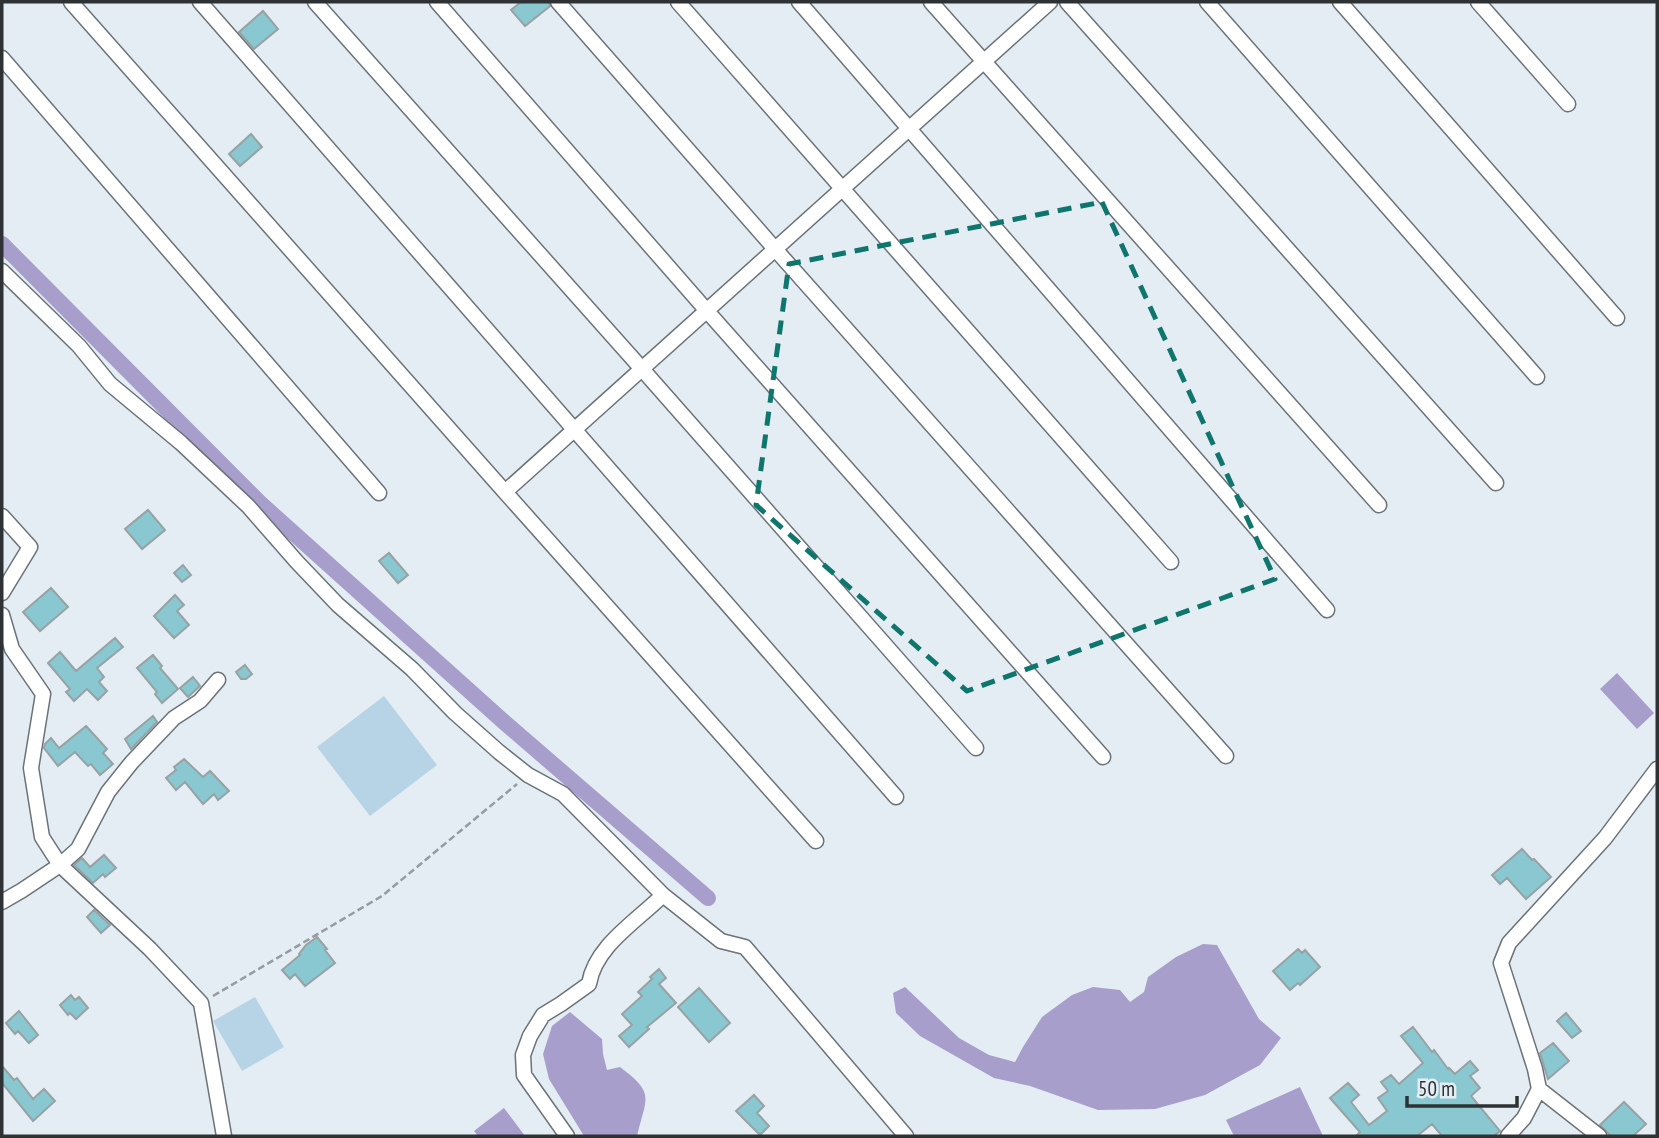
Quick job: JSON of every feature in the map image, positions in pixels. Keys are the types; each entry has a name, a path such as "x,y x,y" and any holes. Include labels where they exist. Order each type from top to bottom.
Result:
{"street":[{"path":"71,2 816,841"},
{"path":"200,2 896,797"},
{"path":"315,2 976,748"},
{"path":"437,2 1103,757"},
{"path":"558,2 1226,756"},
{"path":"678,2 1171,562"},
{"path":"799,2 1327,610"},
{"path":"931,2 1379,505"},
{"path":"505,492 1050,2"},
{"path":"1067,2 1496,483"},
{"path":"1207,2 1536,377"},
{"path":"1340,2 1617,318"},
{"path":"1478,2 1568,104"},
{"path":"2,58 379,493"},
{"path":"2,271 79,346 110,384 181,443 248,506 338,605 412,669 464,721 528,775 563,794 663,895 722,941 745,947 906,1136"},
{"path":"2,516 30,547 2,593"},
{"path":"2,615 12,649 43,694 31,768 42,837 60,865 150,949 201,1003 225,1136"},
{"path":"2,902 60,865 78,849 108,792 132,762 174,718 200,701 218,680"},
{"path":"1508,1136 1524,1118 1539,1090 1535,1069 1501,963 1509,943 1605,838 1657,769"},
{"path":"567,1136 524,1075 523,1055 530,1036 543,1015 589,984 600,956 663,895"},
{"path":"1539,1090 1599,1136"}],"path":[{"path":"201,1003 382,896 528,775"}],"highlighted area":[{"path":"1102,202 1275,579 967,691 756,505 789,264"}],"shaded area":[{"path":"1617,673 1654,713 1637,729 1600,689"},
{"path":"384,696 437,765 370,816 317,747"},
{"path":"1203,944 1217,945 1259,1019 1281,1038 1260,1065 1205,1095 1155,1109 1098,1110 1030,1086 994,1078 920,1036 896,1013 893,993 905,987 959,1038 989,1055 1015,1062 1042,1017 1072,995 1093,987 1120,990 1130,1002 1144,992 1148,977 1176,957"},
{"path":"255,997 284,1047 242,1071 213,1021"},
{"path":"570,1012 602,1039 607,1070 620,1067 644,1090 645,1104 637,1136 584,1136 549,1079 543,1054 552,1026"},
{"path":"1300,1087 1323,1136 1234,1136 1226,1120"},
{"path":"504,1108 525,1136 478,1136 474,1131"}],"building":[{"path":"521,2 549,2 550,6 525,26 511,10"},
{"path":"263,11 278,29 254,49 239,32"},
{"path":"251,134 262,147 240,166 229,154"},
{"path":"148,510 165,530 142,549 125,529"},
{"path":"389,553 408,575 398,583 379,561"},
{"path":"183,565 191,575 182,582 174,573"},
{"path":"51,588 68,607 40,631 23,612"},
{"path":"175,595 184,605 177,611 189,625 174,638 154,616"},
{"path":"115,638 123,647 97,668 104,677 99,682 107,691 98,700 87,689 74,701 66,692 70,689 48,663 60,652 76,671"},
{"path":"153,655 178,689 162,703 155,694 157,692 137,668"},
{"path":"245,665 252,674 241,679 236,672"},
{"path":"193,677 200,686 188,697 180,688"},
{"path":"153,716 157,722 131,749 125,739"},
{"path":"86,726 107,749 103,753 113,764 100,775 75,752 58,766 44,748 51,738 59,748"},
{"path":"184,759 203,777 210,771 229,791 218,800 214,794 203,804 185,782 176,790 166,778"},
{"path":"1522,849 1551,877 1526,899 1507,878 1500,884 1492,875"},
{"path":"104,855 116,868 93,883 74,865 82,858 90,867"},
{"path":"94,910 110,925 101,933 87,917"},
{"path":"317,937 335,963 305,986 295,974 290,979 282,970"},
{"path":"1298,949 1302,953 1305,950 1320,967 1300,985 1298,983 1290,990 1273,971"},
{"path":"659,969 666,978 659,984 676,1003 647,1027 649,1029 629,1047 619,1036 632,1025 622,1014 642,996 638,992"},
{"path":"699,988 730,1023 709,1042 678,1007"},
{"path":"71,995 75,1000 79,997 88,1008 76,1019 70,1013 68,1015 60,1005"},
{"path":"19,1011 38,1035 29,1043 18,1031 15,1034 6,1023"},
{"path":"1566,1013 1581,1031 1572,1038 1557,1021"},
{"path":"1413,1027 1432,1052 1434,1050 1455,1074 1470,1061 1478,1070 1470,1076 1480,1088 1471,1096 1500,1131 1494,1136 1442,1136 1432,1124 1417,1136 1356,1136 1360,1132 1330,1098 1348,1083 1359,1095 1351,1102 1369,1125 1387,1111 1378,1098 1388,1091 1381,1082 1391,1075 1399,1084 1423,1063 1401,1036"},
{"path":"1553,1043 1569,1061 1548,1079 1540,1053"},
{"path":"2,1066 14,1080 17,1078 33,1099 44,1089 55,1101 33,1121 2,1083"},
{"path":"754,1095 764,1106 757,1113 769,1126 760,1135 736,1111"},
{"path":"1624,1102 1646,1124 1633,1136 1611,1136 1600,1125"}],"waterway":[{"path":"2,244 260,503 504,722 708,898"}]}
